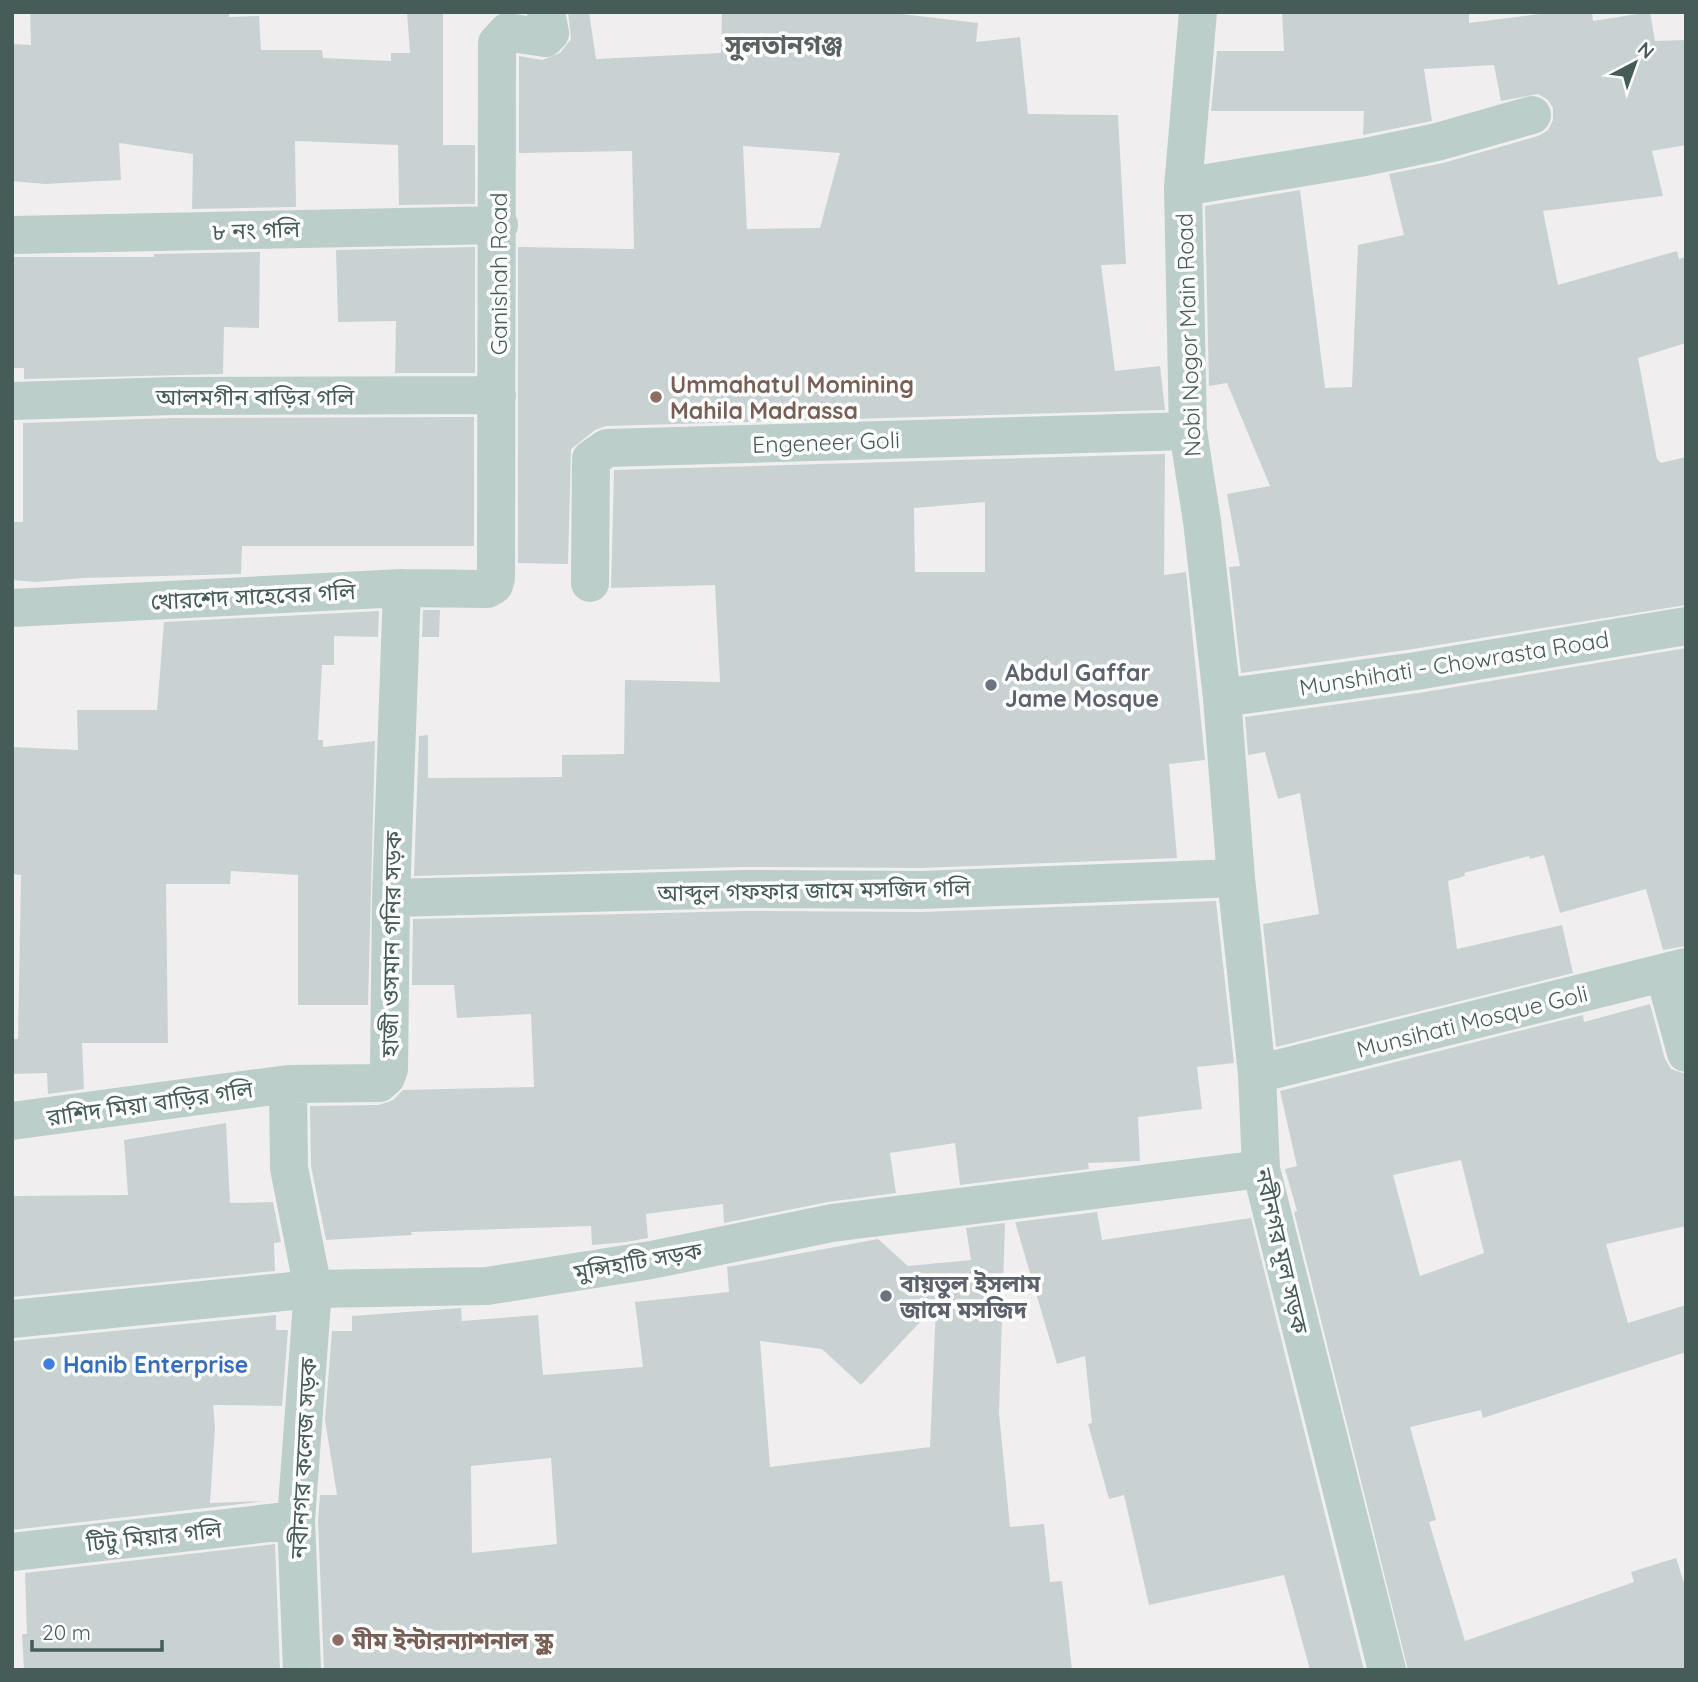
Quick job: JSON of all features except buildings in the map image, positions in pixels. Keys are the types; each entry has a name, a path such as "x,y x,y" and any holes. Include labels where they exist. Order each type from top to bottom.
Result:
{"street":[{"name":"Ganishah Road","path":"494,585 499,225 497,43 507,32 545,38 550,33 546,12"},
{"name":"Nobi Nogor Main Road","path":"1198,12 1183,187 1188,431 1202,521 1222,698"},
{"path":"1183,187 1401,150 1532,115"},
{"name":"৮ নং গলি","path":"12,235 499,225"},
{"name":"আলমগীন বাড়ির গলি","path":"12,401 187,396 497,395"},
{"name":"Engeneer Goli","path":"590,583 591,459 607,448 1188,431"},
{"name":"খোরশেদ সাহেবের গলি","path":"12,608 402,588 486,589 494,585"},
{"name":"হাজী ওসমান গনির সড়ক","path":"288,1084 379,1083 386,1077 389,1069 391,898 402,588"},
{"name":"Munshihati - Chowrasta Road","path":"1222,698 1416,671 1686,626"},
{"name":"নবীনগর মূল সড়ক","path":"1222,698 1236,878 1257,1074 1261,1169 1387,1670"},
{"name":"আব্দুল গফফার জামে মসজিদ গলি","path":"391,898 744,889 921,890 1236,878"},
{"path":"1675,970 1686,1053"},
{"name":"Munsihati Mosque Goli","path":"1257,1074 1675,970"},
{"path":"288,1084 289,1168 313,1289"},
{"name":"রাশিদ মিয়া বাড়ির গলি","path":"12,1121 288,1084"},
{"name":"মুন্সিহাটি সড়ক","path":"12,1319 313,1289 487,1286 651,1260 832,1223 1261,1169"},
{"name":"নবীনগর কলেজ সড়ক","path":"302,1670 296,1520 313,1289"},
{"name":"টিটু মিয়ার গলি","path":"12,1552 296,1520"}],"place":[{"name":"Ummahatul Momining Mahila Madrassa","path":"656,397"},
{"name":"Abdul Gaffar Jame Mosque","path":"991,685"},
{"name":"বায়তুল ইসলাম জামে মসজিদ","path":"886,1296"},
{"name":"Hanib Enterprise","path":"49,1364"},
{"name":"মীম ইন্টারন্যাশনাল স্কুল","path":"338,1640"}],"district":[{"name":"সুলতানগঞ্জ","path":"784,44"}]}
